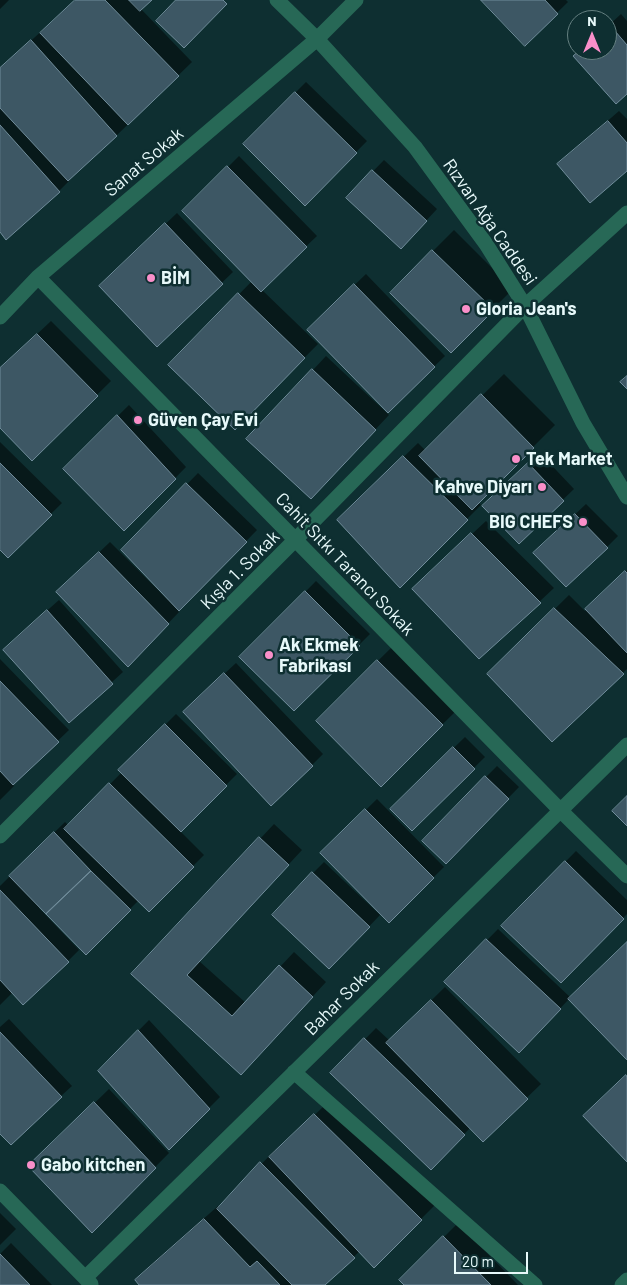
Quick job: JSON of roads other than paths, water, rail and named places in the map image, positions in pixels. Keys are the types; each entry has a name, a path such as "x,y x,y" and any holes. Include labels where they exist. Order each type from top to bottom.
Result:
{"street":[{"name":"Rızvan Ağa Caddesi","path":"277,0 317,39 415,148 486,244 525,306 583,423 627,497"},
{"name":"Sanat Sokak","path":"0,317 38,278 317,39 356,0"},
{"name":"Kışla 1. Sokak","path":"0,836 525,306 627,213"},
{"name":"Cahit Sıtkı Tarancı Sokak","path":"38,278 627,876"},
{"name":"Bahar Sokak","path":"89,1282 294,1072 627,745"},
{"path":"294,1072 535,1285"},
{"path":"0,1191 89,1282"},
{"path":"622,1285 627,1280"}],"place":[{"name":"BİM","path":"151,278"},
{"name":"Gloria Jean's","path":"466,309"},
{"name":"Güven Çay Evi","path":"138,420"},
{"name":"Tek Market","path":"516,459"},
{"name":"Kahve Diyarı","path":"542,487"},
{"name":"BIG CHEFS","path":"583,522"},
{"name":"Ak Ekmek Fabrikası","path":"269,655"},
{"name":"Gabo kitchen","path":"31,1165"}]}
